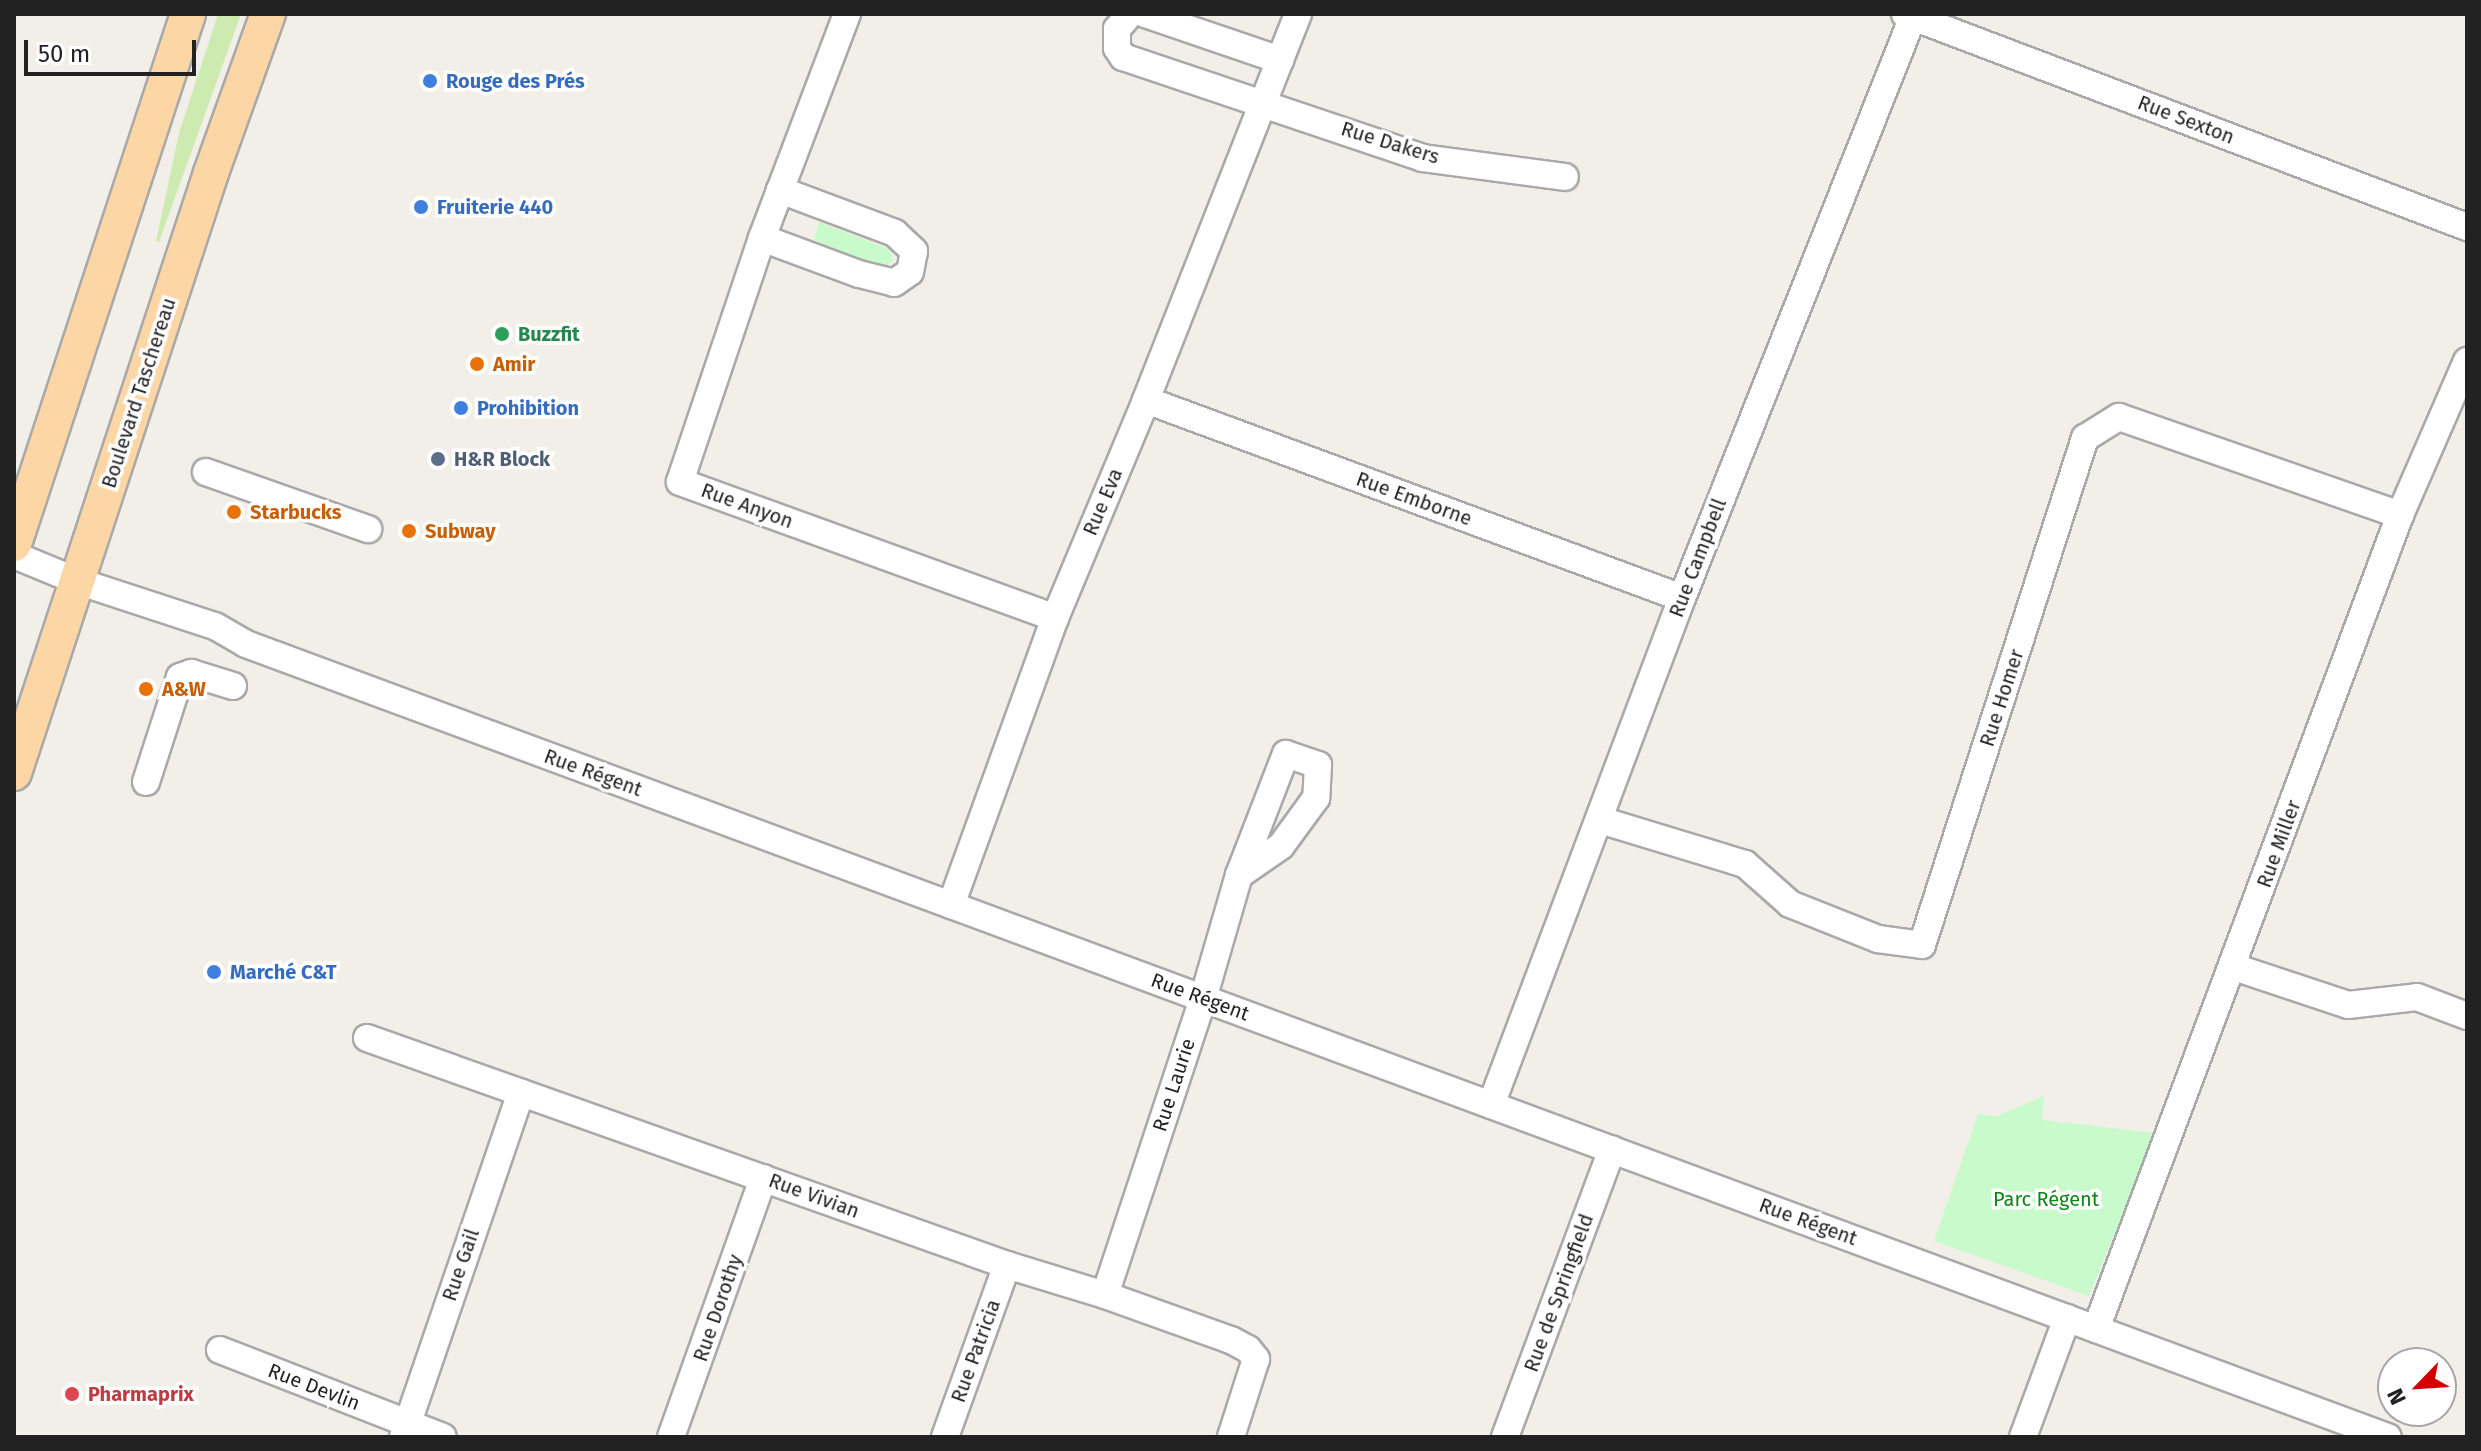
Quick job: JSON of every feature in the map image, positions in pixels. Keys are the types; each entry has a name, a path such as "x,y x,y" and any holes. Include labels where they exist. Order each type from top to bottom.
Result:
{"main road":[{"path":"14,544 188,14"},
{"name":"Boulevard Taschereau","path":"14,773 211,173 268,14"}],"street":[{"name":"Rue Anyon","path":"847,14 762,238 680,482 1055,618"},
{"path":"1130,14 1117,29 1117,48 1123,57 1230,94 1265,102"},
{"path":"1145,14 1280,60"},
{"name":"Rue Eva","path":"951,905 1055,618 1146,400 1298,14"},
{"name":"Rue Sexton","path":"1911,15 2467,227"},
{"name":"Rue Campbell","path":"1491,1105 1682,598 1911,15"},
{"name":"Rue Dakers","path":"1265,102 1423,158 1565,177"},
{"path":"762,238 859,274 894,283 910,272 914,251 895,233 780,190"},
{"name":"Rue Miller","path":"2096,1329 2234,967 2400,515 2467,361"},
{"name":"Rue Emborne","path":"1146,400 1682,598"},
{"name":"Rue Homer","path":"1600,820 1745,864 1790,904 1878,939 1922,945 2085,438 2119,417 2400,515"},
{"path":"206,472 368,529"},
{"name":"Rue Régent","path":"14,555 77,581 215,626 246,644 2388,1437"},
{"path":"146,782 180,677 191,673 233,686"},
{"name":"Rue Laurie","path":"1105,1295 1203,999 1239,875"},
{"path":"2234,967 2348,1005 2417,997 2467,1016"},
{"name":"Rue Vivian","path":"367,1038 1007,1265 1105,1295 1231,1340 1248,1349 1256,1359 1231,1437"},
{"name":"Rue Gail","path":"406,1430 521,1093"},
{"name":"Rue de Springfield","path":"1505,1437 1612,1149"},
{"name":"Rue Dorothy","path":"671,1437 763,1178"},
{"name":"Rue Patricia","path":"945,1437 1007,1265"},
{"path":"2023,1437 2067,1318"},
{"name":"Rue Devlin","path":"220,1350 406,1430 443,1437"}],"green space":[{"path":"218,14 241,14 159,242 156,241 179,133"},
{"path":"819,222 891,250 893,262 879,269 814,240"},
{"name":"Parc Régent","path":"2044,1096 2042,1120 2156,1133 2089,1296 1934,1241 1978,1114 1997,1116"}],"place":[{"name":"Rouge des Prés","path":"430,81"},
{"name":"Fruiterie 440","path":"421,207"},
{"name":"Buzzfit","path":"502,334"},
{"name":"Amir","path":"477,364"},
{"name":"Prohibition","path":"461,408"},
{"name":"H&R Block","path":"438,459"},
{"name":"Starbucks","path":"234,512"},
{"name":"Subway","path":"409,531"},
{"name":"A&W","path":"146,689"},
{"name":"Marché C&T","path":"214,972"},
{"name":"Pharmaprix","path":"72,1394"}]}
